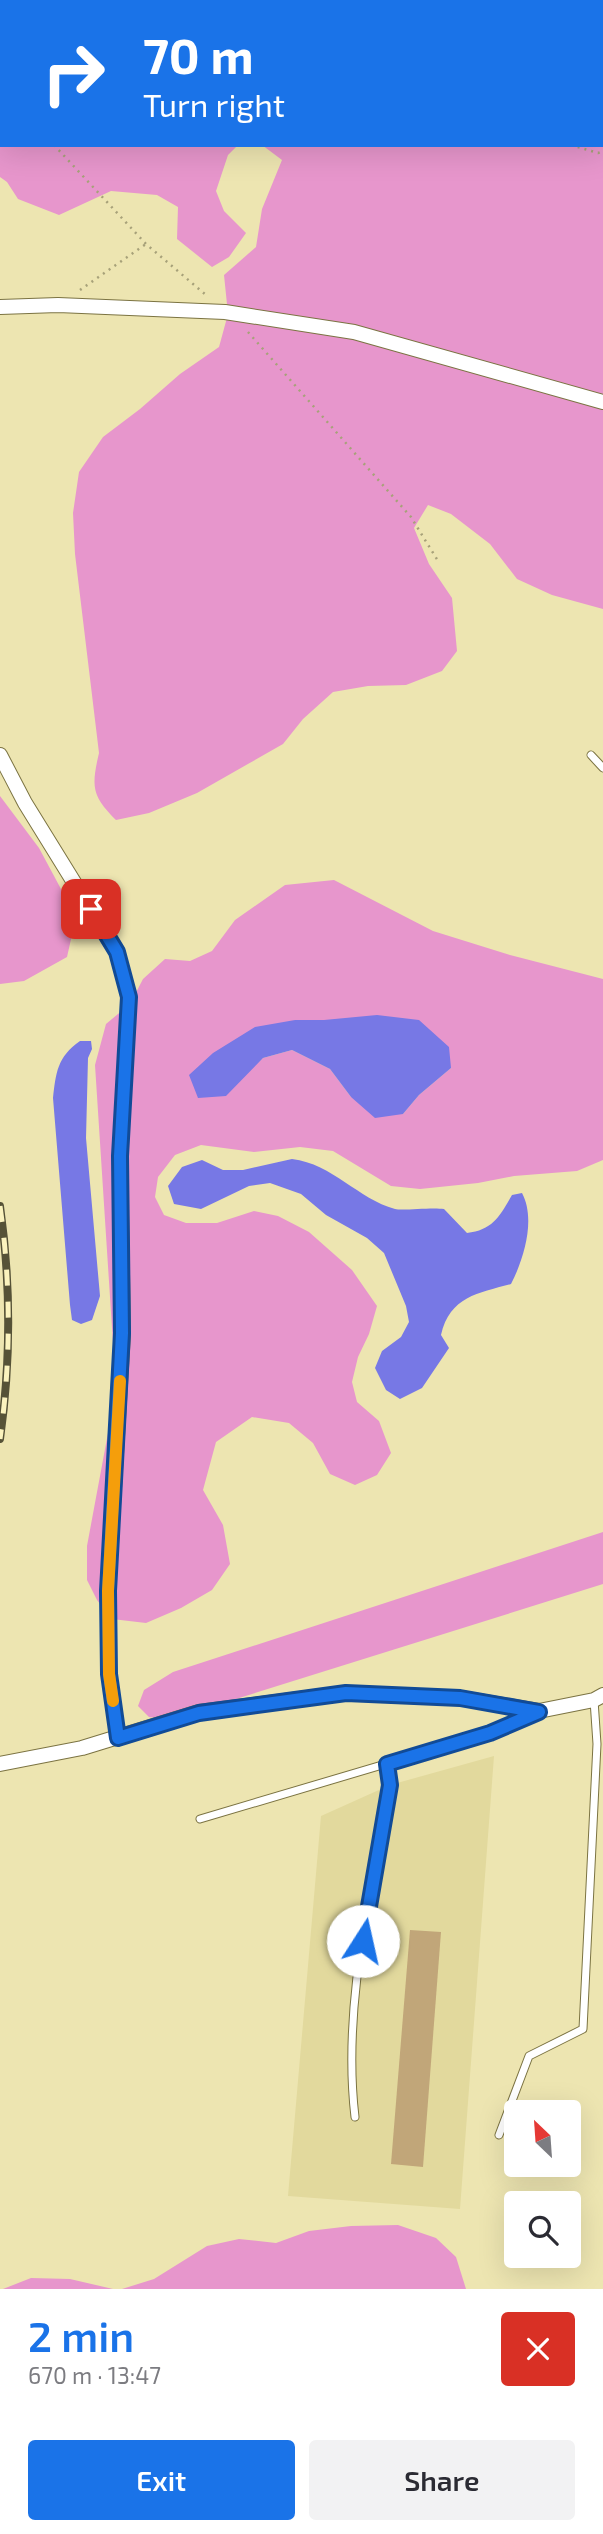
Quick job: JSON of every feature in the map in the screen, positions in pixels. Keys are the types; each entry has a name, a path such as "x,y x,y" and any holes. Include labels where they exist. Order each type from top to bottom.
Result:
{"street":[{"path":"0,307 58,305 225,312 354,332 603,402"},
{"path":"0,755 25,803 117,952 129,997 120,1156 122,1333 108,1591 109,1674 118,1738"},
{"path":"0,1764 48,1756 199,1713 346,1693 460,1698 539,1712 598,1698"}],"lane":[{"path":"591,755 603,768"},
{"path":"499,2135 529,2056 583,2029 598,1698"},
{"path":"200,1819 490,1733 539,1712"},
{"path":"355,2117 351,2079 359,1967 390,1785 387,1764"}],"path":[{"path":"56,147 146,244 206,295"},
{"path":"578,147 598,153 603,151"},
{"path":"80,290 146,244"},
{"path":"225,312 259,341 411,517 438,561"}],"shaded area":[{"path":"0,147 236,147 228,155 216,191 224,211 246,233 229,257 212,267 177,239 178,207 157,195 111,191 59,215 18,199 7,182 0,177"},
{"path":"265,147 603,147 603,609 552,595 517,579 490,544 451,514 428,505 414,528 429,564 452,598 457,651 442,671 406,685 368,686 333,692 303,719 283,744 197,793 149,813 116,820 98,797 95,783 99,753 75,554 73,513 79,472 103,437 180,374 219,347 228,314 224,275 256,247 262,209 282,160"},
{"path":"0,796 39,848 76,917 67,957 24,981 0,984"},
{"path":"334,880 433,931 510,955 603,979 603,1160 577,1171 514,1176 420,1189 391,1186 333,1151 300,1147 254,1152 201,1145 175,1155 158,1177 155,1197 164,1215 186,1223 217,1223 254,1211 278,1216 309,1232 352,1270 377,1306 369,1334 358,1357 352,1382 357,1402 379,1421 391,1453 377,1475 355,1485 330,1474 313,1443 289,1423 252,1417 216,1442 203,1490 223,1525 230,1564 212,1590 181,1608 146,1623 112,1619 97,1600 87,1580 87,1546 116,1390 95,1065 106,1024 130,1004 143,979 165,959 190,961 212,951 235,920 285,885","holes":["295,1020 324,1020 451,1068 419,1095 403,1114 351,1097 330,1069 292,1050 263,1058 244,1075"]},
{"path":"377,1015 419,1020 449,1047 451,1068 419,1095 403,1114 375,1118 351,1097 330,1069 292,1050 263,1058 226,1096 198,1098 189,1075 213,1053 255,1027 295,1020"},
{"path":"80,1041 91,1041 92,1049 88,1058 86,1138 100,1296 92,1320 81,1324 72,1320 70,1305 53,1098 62,1059"},
{"path":"292,1159 307,1162 333,1174 369,1198 395,1209 444,1209 467,1233 490,1225 512,1195 522,1193 528,1215 527,1239 511,1284 467,1298 451,1312 441,1335 449,1348 422,1388 400,1399 386,1390 375,1368 382,1351 401,1337 409,1322 406,1306 384,1253 367,1238 326,1215 301,1194 270,1183 249,1186 201,1209 174,1204 168,1186 182,1167 202,1160 223,1170 243,1170"},
{"path":"603,1532 603,1584 169,1720 149,1717 138,1706 144,1690 173,1672"},
{"path":"494,1756 460,2209 288,2196 321,1816 390,1785"},
{"path":"398,2225 436,2238 456,2257 466,2289 122,2289 154,2279 207,2246 239,2239 276,2243 309,2231 351,2226"},
{"path":"31,2278 70,2279 113,2289 3,2289"}],"building":[{"path":"410,1930 441,1932 423,2167 391,2164"}],"railway":[{"path":"0,1206 8,1322 0,1439"}],"slow traffic":[{"path":"113,1701 109,1674 108,1591 120,1381"}],"route":[{"path":"91,909 117,952 129,997 120,1156 122,1333 108,1591 109,1674 118,1738 199,1713 346,1693 460,1698 539,1712 490,1733 387,1764 390,1785 363,1941"}]}
